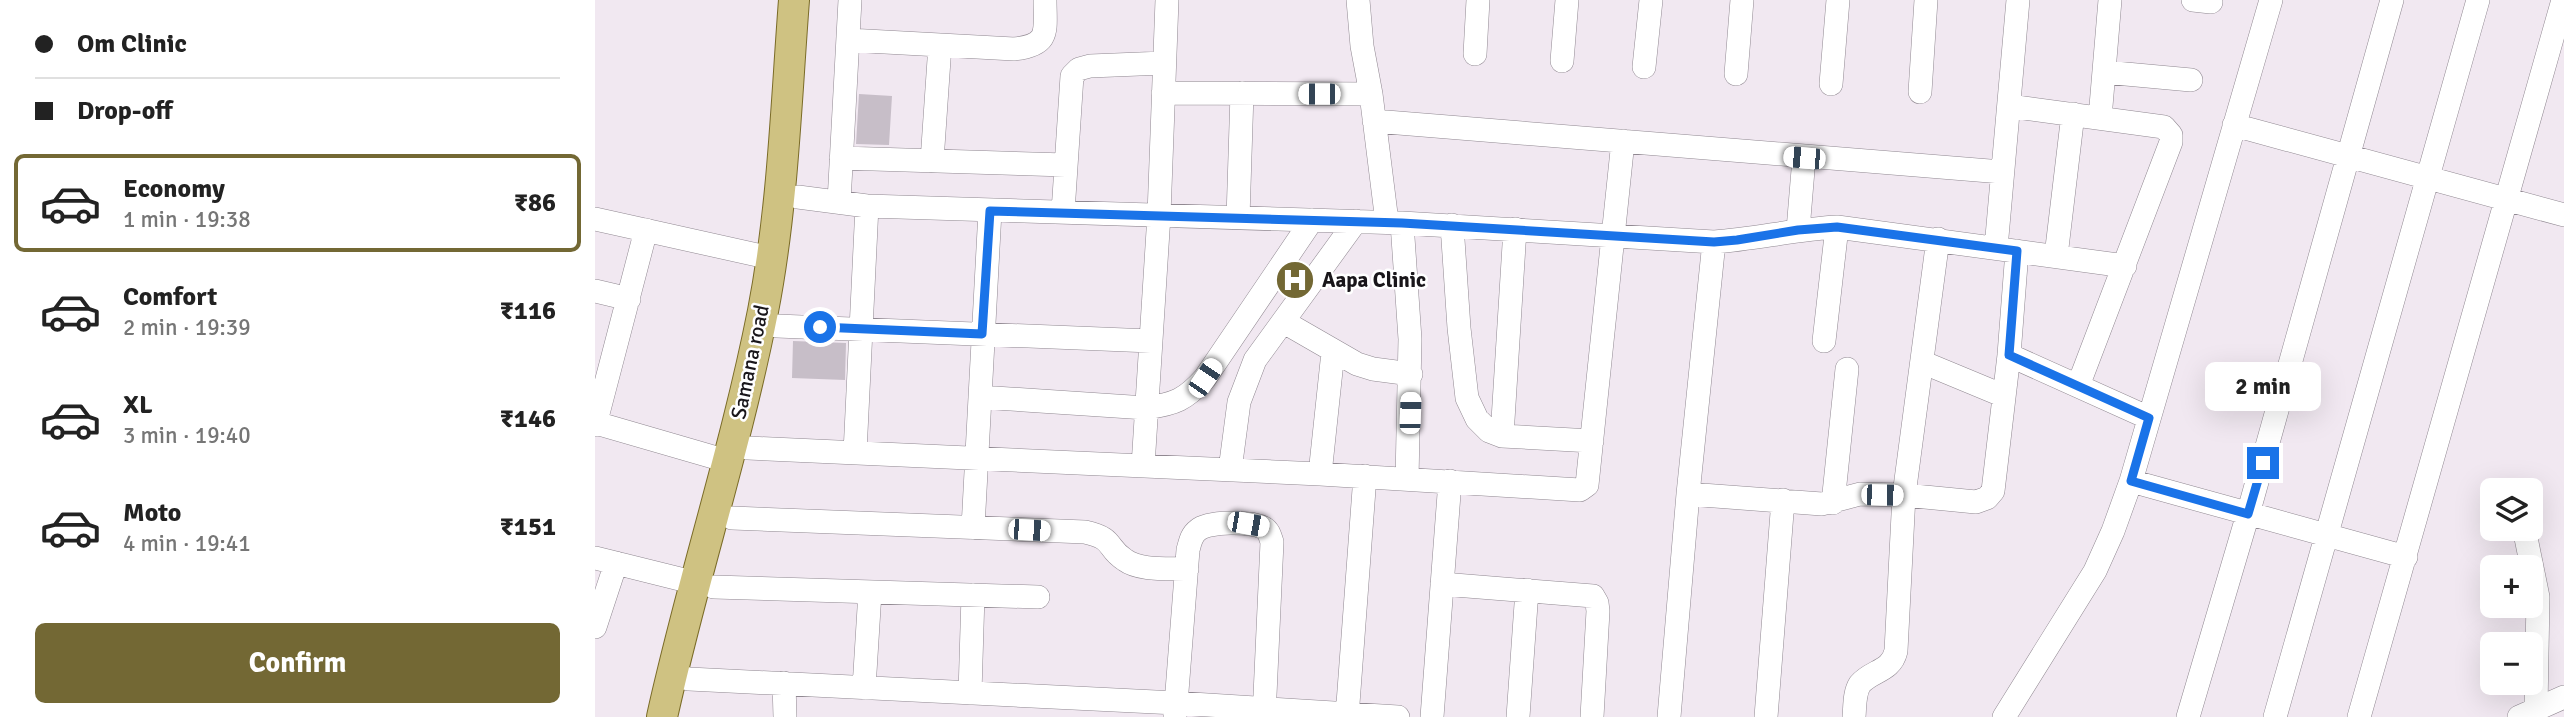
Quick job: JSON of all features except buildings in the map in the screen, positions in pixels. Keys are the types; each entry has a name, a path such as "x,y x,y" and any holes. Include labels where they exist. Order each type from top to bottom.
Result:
{"main road":[{"name":"Samana road","path":"705,585 732,518 738,455 780,197 794,0"},
{"name":"Samana road","path":"662,717 680,677 738,455 778,326 798,197 812,0"},
{"name":"Samana road","path":"680,677 681,717"}],"street":[{"path":"839,202 850,0"},
{"path":"848,40 1014,49 1030,47 1045,36 1045,0"},
{"path":"1143,466 1159,215 1167,0"},
{"path":"1358,0 1362,46 1394,222 1410,339 1407,479"},
{"path":"1475,54 1478,0"},
{"path":"1562,61 1567,0"},
{"path":"1644,67 1651,0"},
{"path":"1735,74 1742,0"},
{"path":"1831,84 1838,0"},
{"path":"1920,92 1926,0"},
{"path":"1688,494 1833,503 1851,495 1904,495 1976,502 1987,498 1993,491 2009,355 2003,172 2018,0"},
{"path":"2100,118 2110,0"},
{"path":"2004,717 2095,571 2131,481 2271,0"},
{"path":"2188,717 2248,514 2392,0"},
{"path":"2275,717 2478,0"},
{"path":"2359,717 2563,0"},
{"path":"932,161 940,45"},
{"path":"1063,212 1072,76 1079,69 1090,66 1164,63"},
{"path":"2104,72 2191,80"},
{"path":"1163,93 1371,94"},
{"path":"1238,218 1241,93"},
{"path":"2009,106 2164,127 2171,135 2171,142 2078,386"},
{"path":"2056,256 2073,114"},
{"path":"1374,121 1804,158 2003,172"},
{"path":"2234,125 2564,215"},
{"path":"646,230 595,424 738,455 855,453 1365,476 1580,490 1587,485 1623,141"},
{"path":"841,158 1066,164"},
{"path":"1798,230 1804,158"},
{"path":"798,197 867,206 1394,222 1714,242 1837,227 2125,266"},
{"path":"855,453 867,206"},
{"path":"973,528 990,211"},
{"path":"595,219 771,258"},
{"path":"979,397 1146,408 1171,404 1188,396 1205,378 1312,220"},
{"path":"1230,470 1239,402 1255,360 1356,221"},
{"path":"1452,225 1467,398 1477,419 1489,431 1502,436 1592,441"},
{"path":"1824,341 1837,227"},
{"path":"1502,436 1515,229"},
{"path":"1854,717 1855,698 1861,683 1890,665 1894,659 1904,495 1938,239"},
{"path":"1669,717 1688,494 1714,242"},
{"path":"595,291 629,299"},
{"path":"1284,322 1333,352 1373,369 1411,374"},
{"path":"778,326 1150,341"},
{"path":"1320,474 1333,352"},
{"path":"2009,355 2149,418"},
{"path":"1922,362 2004,396"},
{"path":"1833,503 1847,369"},
{"path":"1347,715 1365,476"},
{"path":"1432,717 1450,481"},
{"path":"2131,481 2406,557"},
{"path":"1766,717 1783,500"},
{"path":"732,518 1085,532 1108,540 1127,562 1187,569"},
{"path":"1175,710 1192,537 1199,528 1248,524 1262,527 1269,533 1273,554 1264,713"},
{"path":"2526,715 2538,597 2527,541"},
{"path":"595,628 605,560 705,585 1038,597"},
{"path":"1441,584 1590,594 1596,599 1598,611 1592,717"},
{"path":"1518,717 1527,590"},
{"path":"864,688 870,592"},
{"path":"970,693 972,595"},
{"path":"680,677 970,693 1175,710 1398,717"},
{"path":"784,683 785,717"},
{"path":"2526,715 2564,696"}],"place":[{"name":"Aapa Clinic","path":"1295,280"}],"route":[{"path":"820,327 982,334 990,211 1402,223 1714,242 1837,227 2017,251 2009,355 2149,418 2131,481 2248,514 2263,463"}]}
